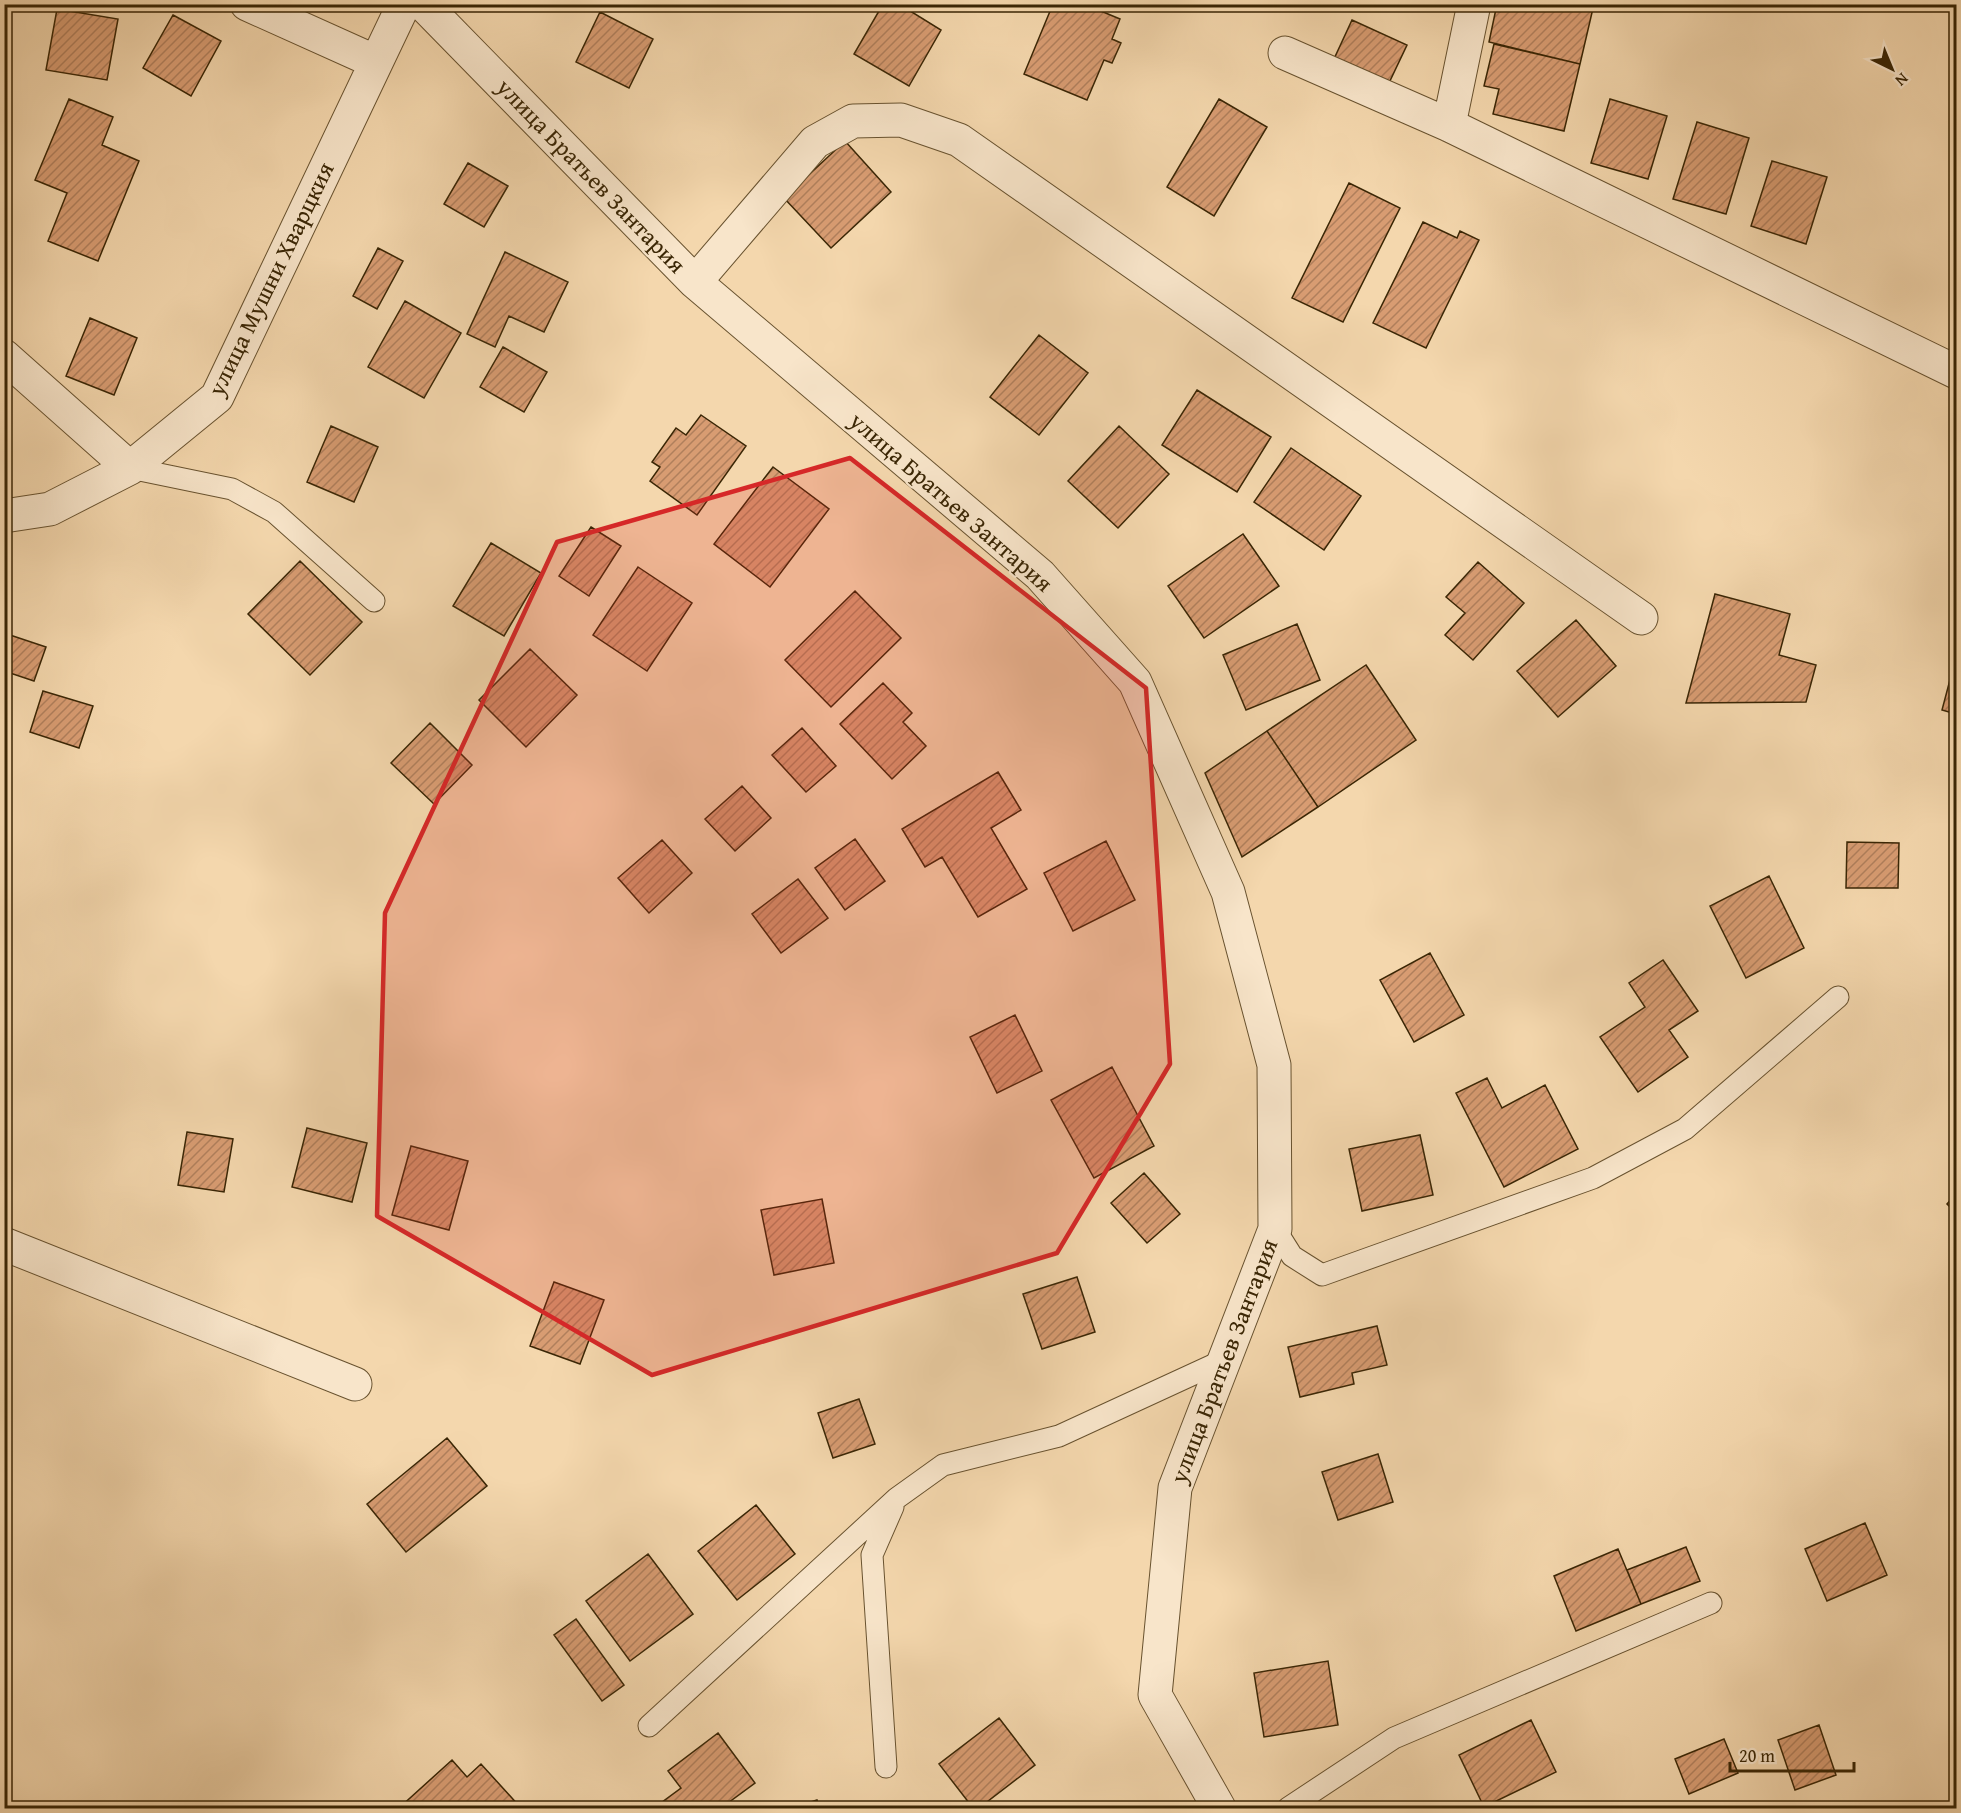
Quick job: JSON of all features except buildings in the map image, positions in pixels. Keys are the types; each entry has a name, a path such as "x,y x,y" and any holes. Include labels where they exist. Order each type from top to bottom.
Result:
{"street":[{"path":"247,4 376,62"},
{"name":"улица Мушни Хварцкия","path":"4,516 50,508 130,468 217,397 404,4"},
{"name":"улица Братьев Зантария","path":"423,4 695,282 1040,575 1135,682 1228,892 1274,1065 1275,1229 1175,1488 1155,1695 1219,1809"},
{"path":"1449,125 1474,4"},
{"path":"1285,53 1449,125 1956,372"},
{"path":"695,282 815,142 853,121 901,120 959,140 1641,618"},
{"path":"4,356 130,468"},
{"path":"4,1244 355,1384"}],"lane":[{"path":"130,468 232,489 274,512 374,601"},
{"path":"1275,1229 1292,1256 1322,1275 1593,1178 1685,1129 1838,997"},
{"path":"649,1726 897,1498 943,1465 1059,1436 1224,1360"},
{"path":"886,1767 872,1555 897,1498"},
{"path":"1288,1809 1394,1738 1711,1603"}],"highlighted area":[{"path":"850,458 1146,688 1170,1064 1057,1253 652,1375 377,1216 385,913 557,542"}]}
